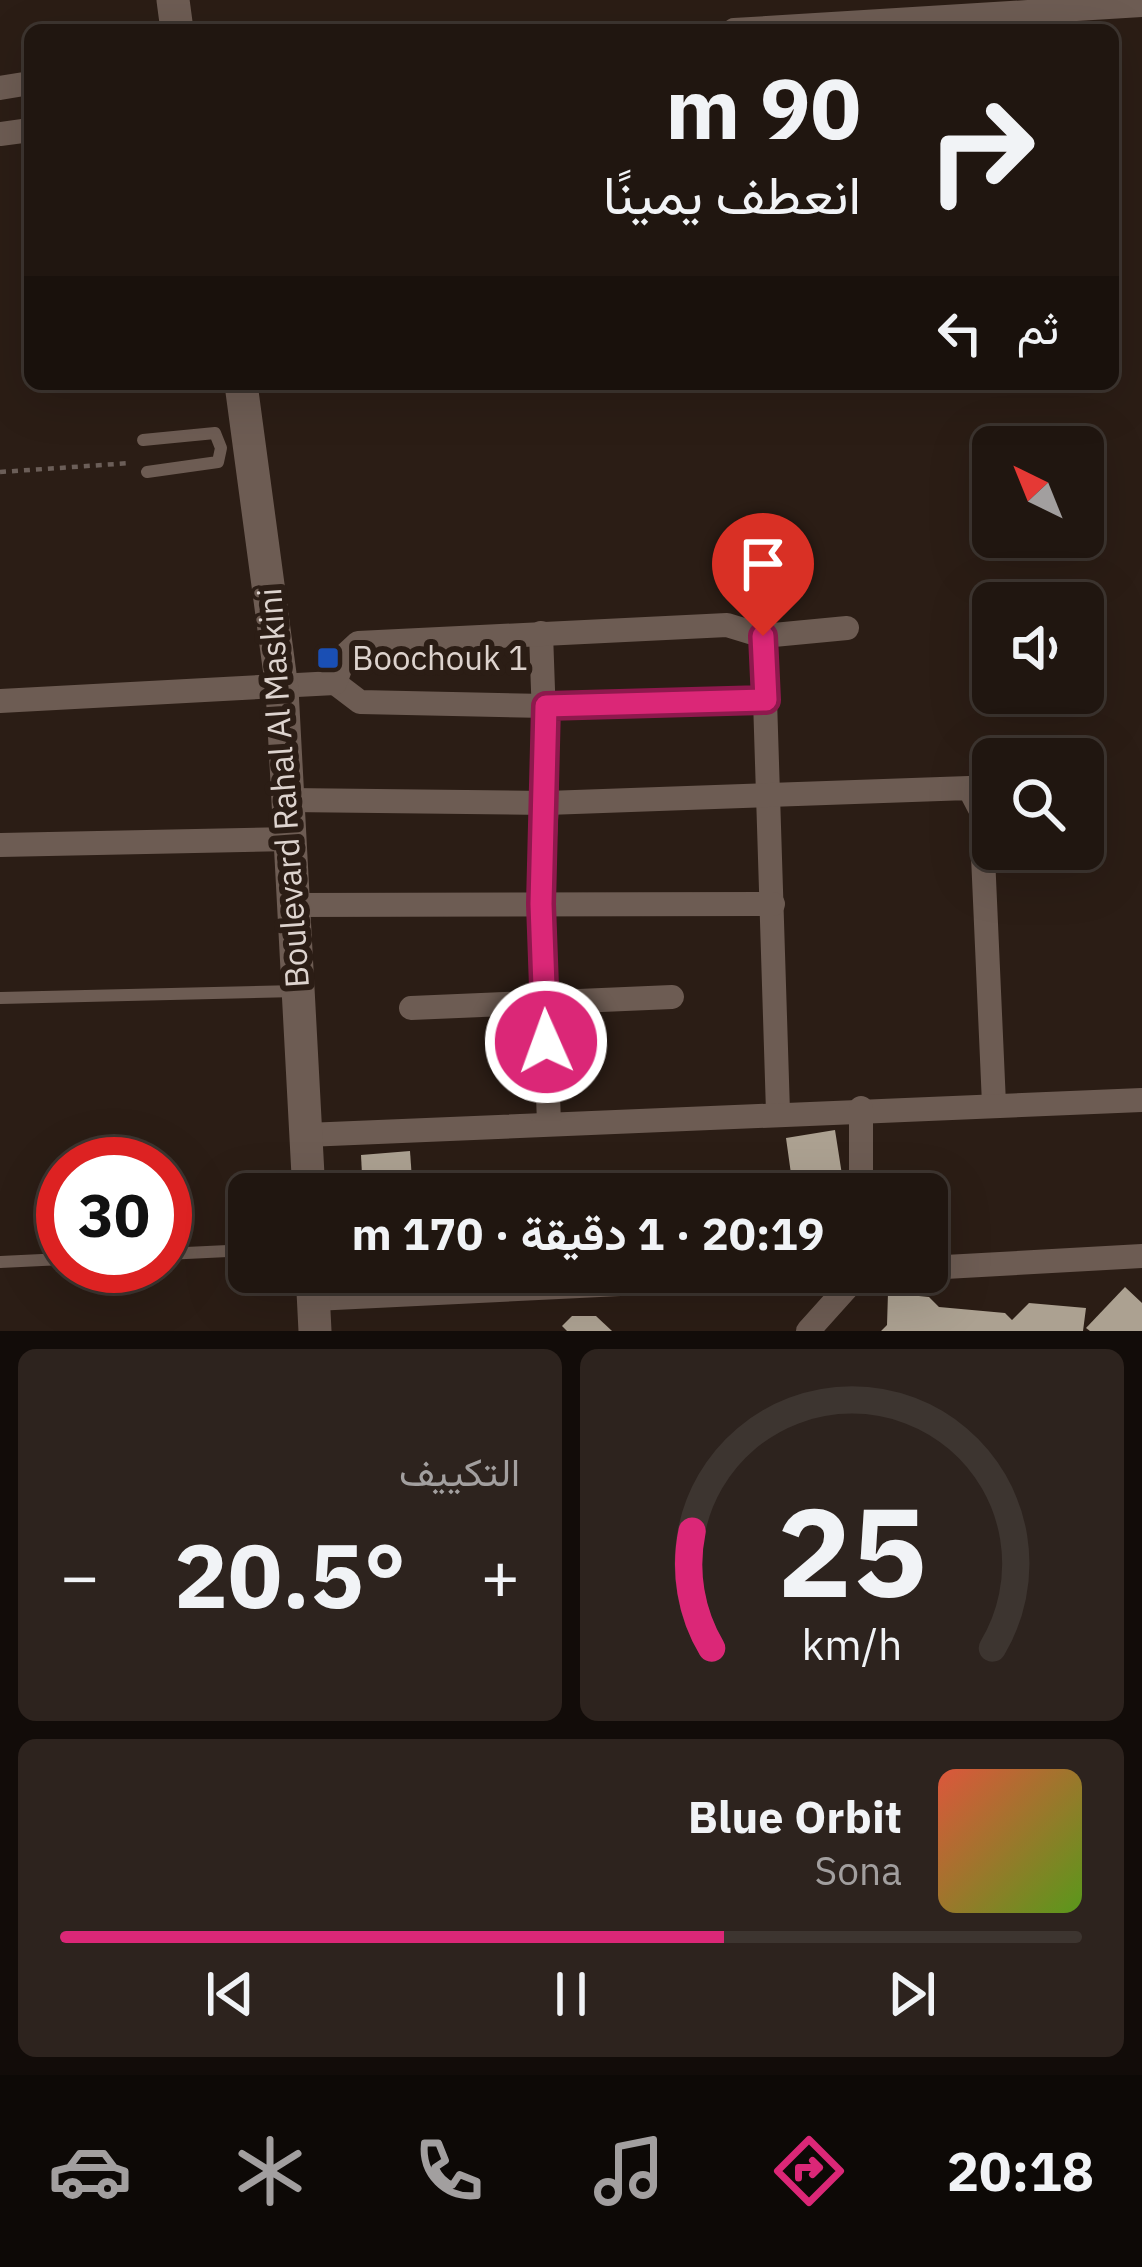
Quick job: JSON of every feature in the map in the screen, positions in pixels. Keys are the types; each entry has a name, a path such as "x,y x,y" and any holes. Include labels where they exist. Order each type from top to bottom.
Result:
{"street":[{"path":"832,24 1142,5"},
{"name":"Boulevard Rahal Al Maskini","path":"240,390 235,446 282,689 308,1173"},
{"path":"335,682 345,656 358,643 727,625 763,636 847,628"},
{"path":"541,633 548,803 541,904 549,1123"},
{"path":"763,636 778,1112"},
{"path":"0,701 282,689 335,682 360,702 546,706 766,700"},
{"path":"289,800 548,803 970,788 981,811 994,1104"},
{"path":"0,845 291,839"},
{"path":"294,905 773,904"},
{"path":"411,1008 672,997"},
{"path":"306,1135 861,1108 1142,1100"},
{"path":"861,1108 861,1173"},
{"path":"948,1267 1142,1256"},
{"path":"314,1301 466,1293"},
{"path":"808,1331 844,1293"}],"lane":[{"path":"143,440 215,433 235,446 218,462 147,472"},
{"path":"0,998 298,991"},
{"path":"192,1253 228,1251"},
{"path":"0,1262 36,1260"}],"path":[{"path":"0,472 131,463"}],"building":[{"path":"835,1130 842,1173 791,1173 786,1138"},
{"path":"410,1151 412,1173 362,1173 361,1155"},
{"path":"1125,1287 1142,1303 1142,1331 1086,1328"},
{"path":"888,1293 929,1297 939,1307 1005,1313 1012,1320 1029,1303 1086,1308 1083,1331 881,1331 887,1325"},
{"path":"572,1316 596,1316 612,1331 567,1331 562,1326"}],"place":[{"name":"Boochouk 1","path":"328,658"}],"route":[{"path":"546,1042 541,904 548,803 546,706 766,700 763,636"}]}
